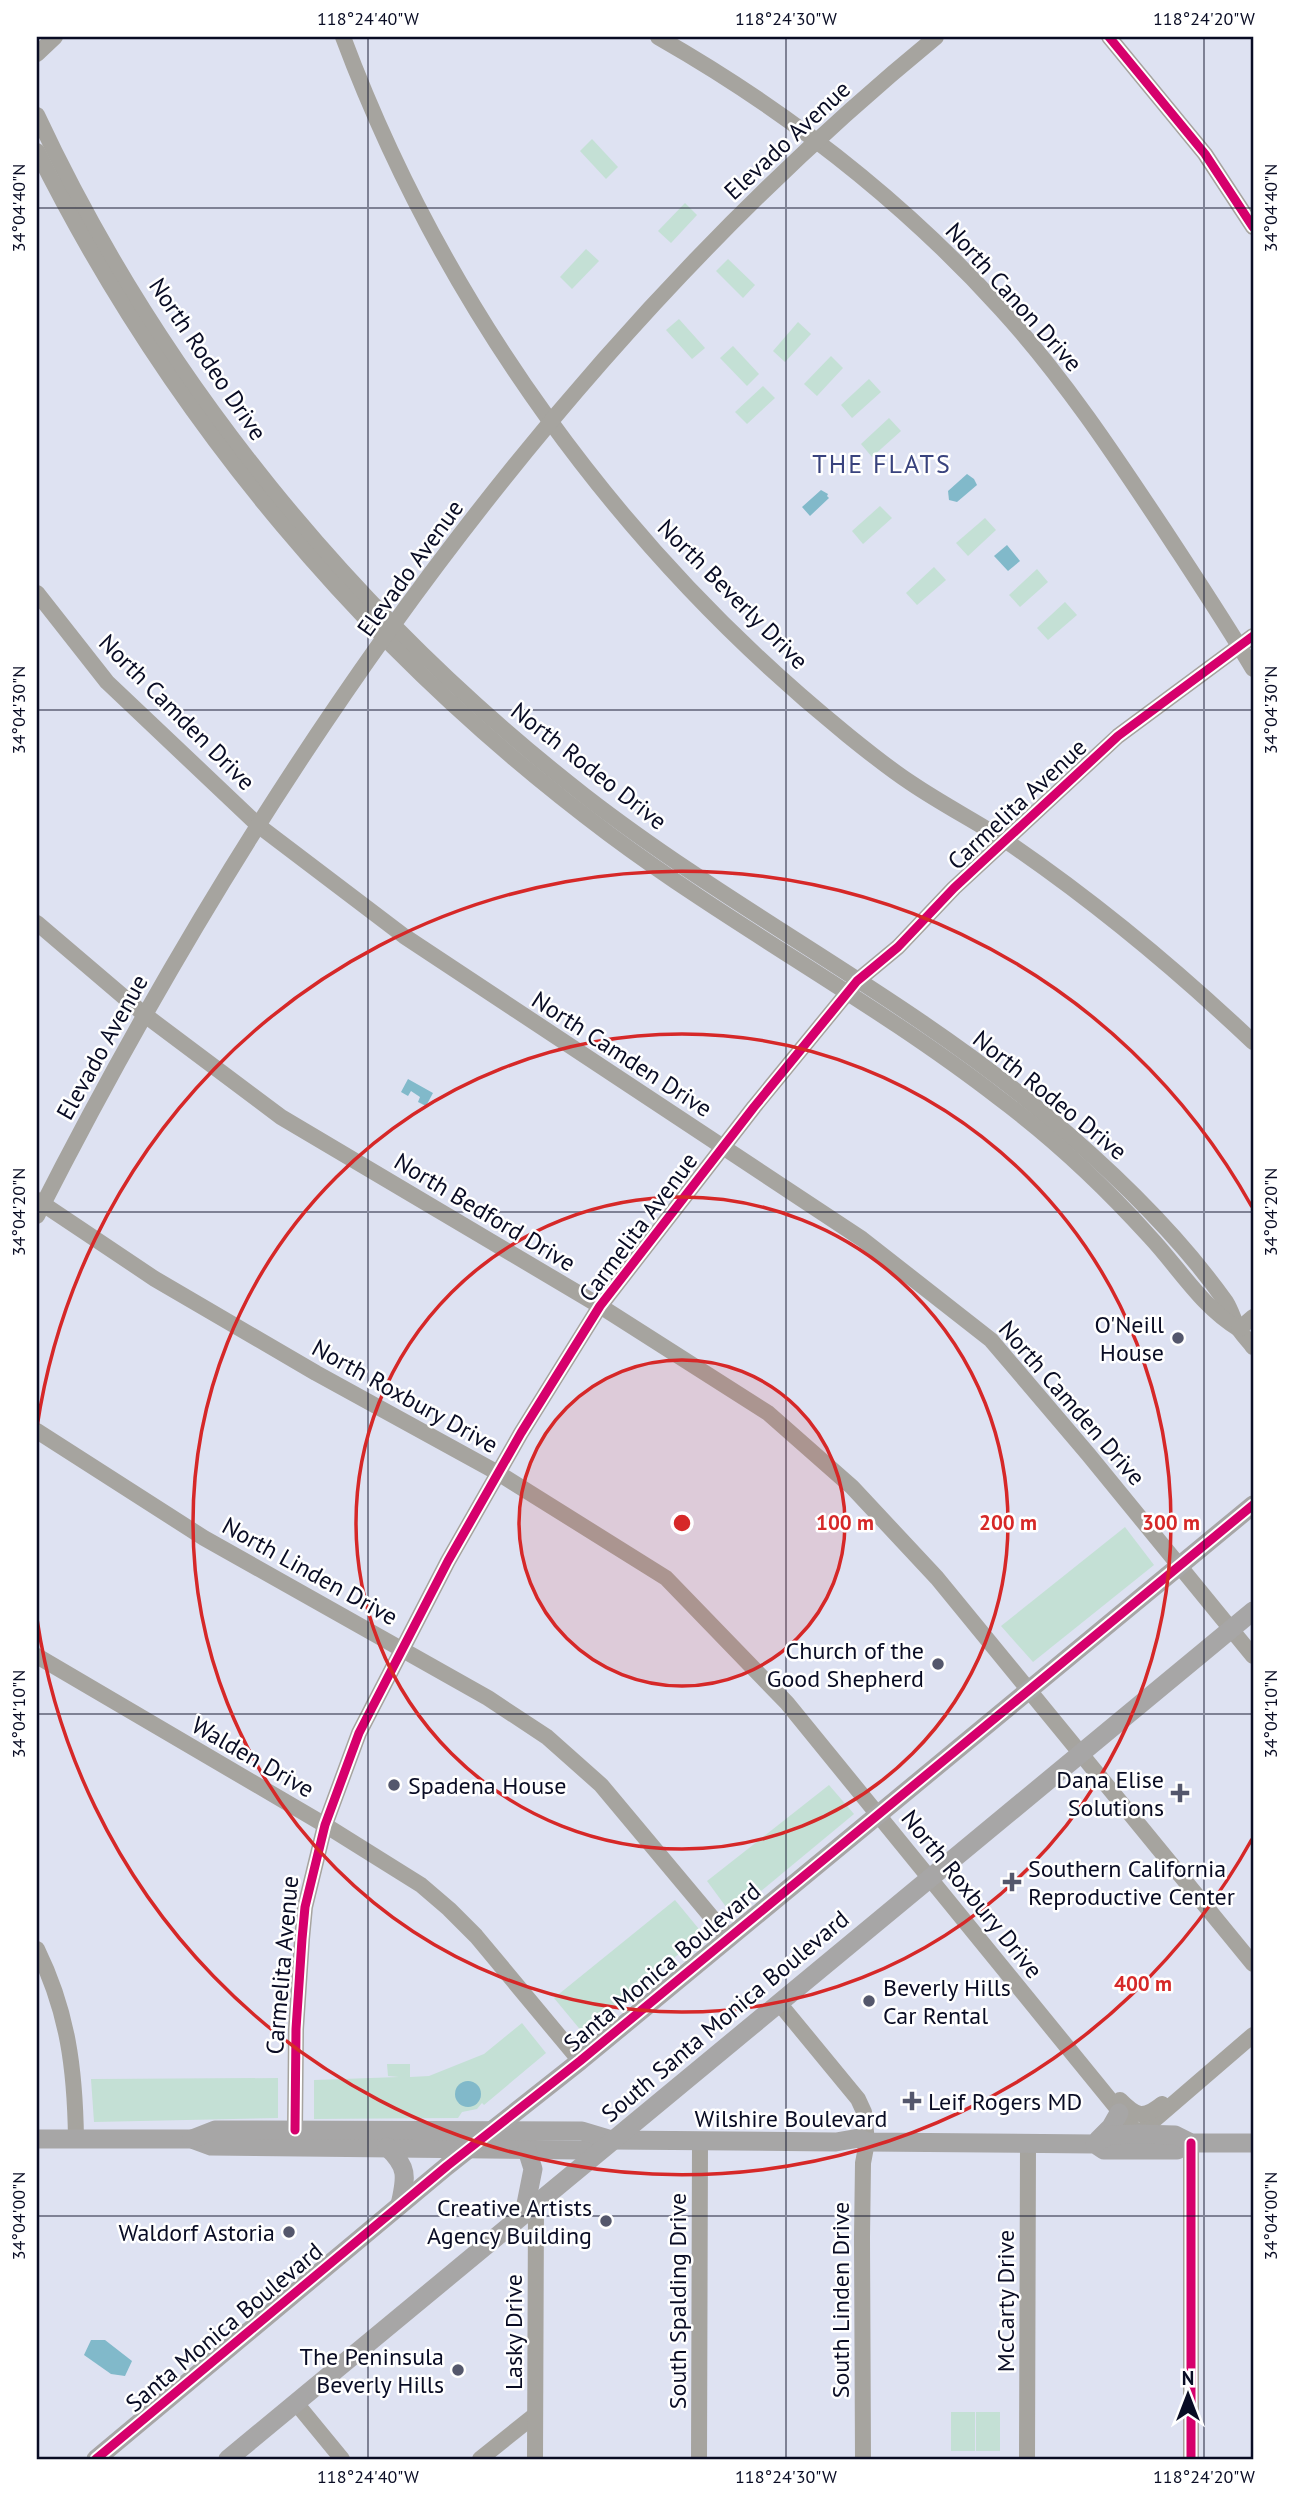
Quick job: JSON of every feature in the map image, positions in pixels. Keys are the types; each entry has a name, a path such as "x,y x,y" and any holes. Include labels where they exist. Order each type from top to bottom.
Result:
{"main road":[{"name":"Santa Monica Boulevard","path":"96,2459 400,2205 580,2061 1253,1505"},
{"name":"South Santa Monica Boulevard","path":"228,2459 1253,1611"},
{"path":"1095,2144 1111,2127 1119,2113"},
{"name":"Wilshire Boulevard","path":"192,2139 215,2130 582,2131 612,2140 836,2143 859,2138 867,2142 1095,2144 1104,2150 1171,2151 1191,2143"},
{"name":"Wilshire Boulevard","path":"1095,2144 1108,2135 1138,2134 1175,2135 1191,2143 1253,2143"},
{"name":"Wilshire Boulevard","path":"37,2139 192,2139 211,2146 527,2150 582,2150 612,2140"},
{"path":"387,2147 405,2169 400,2205"},
{"path":"527,2150 533,2169 530,2210"}],"street":[{"path":"37,54 55,37"},
{"name":"North Beverly Drive","path":"343,37 402,174 447,260 502,352 551,423 666,563 794,689 845,733 910,782 1005,841 1133,934 1213,1003 1253,1042"},
{"name":"North Canon Drive","path":"658,37 731,81 817,141 895,203 1002,310 1098,431 1253,669"},
{"name":"Elevado Avenue","path":"39,1207 145,1015 259,826 390,632 469,525 612,349 681,274 817,141 936,37"},
{"path":"1109,37 1205,154 1253,227"},
{"name":"North Rodeo Drive","path":"37,115 65,172 117,264 221,424 390,632 460,711 574,807 670,876 852,986 1033,1125 1125,1210 1213,1311 1239,1329 1253,1347"},
{"name":"North Rodeo Drive","path":"37,151 121,303 187,402 274,515 390,632"},
{"name":"North Camden Drive","path":"37,593 107,682 259,826 404,936 862,1239 990,1340 1253,1656"},
{"name":"Carmelita Avenue","path":"295,2130 296,2029 302,1939 310,1882 324,1825 359,1733 448,1561 498,1473 600,1306 852,986 898,947 954,888 1118,736 1253,636"},
{"name":"North Bedford Drive","path":"37,923 145,1015 281,1117 600,1306 768,1413 852,1487 937,1578 1253,1964"},
{"name":"North Roxbury Drive","path":"39,1207 233,1326 498,1473 666,1578 787,1703 1138,2134"},
{"path":"1239,1329 1253,1317"},
{"name":"North Linden Drive","path":"37,1431 204,1538 518,1716 577,1762 624,1811 729,1938"},
{"name":"Walden Drive","path":"37,1656 390,1864 421,1885 476,1936 580,2061"},
{"path":"37,1949 49,1974 70,2046 76,2139"},
{"path":"779,2003 858,2099 864,2112 867,2142"},
{"path":"1138,2134 1253,2035"},
{"path":"1094,2082 1109,2089 1132,2113 1141,2115 1151,2112 1204,2070 1212,2069"},
{"name":"South Spalding Drive","path":"699,2459 700,2142"},
{"name":"South Linden Drive","path":"863,2459 862,2237 863,2163 867,2142"},
{"name":"McCarty Drive","path":"1027,2459 1028,2143"},
{"path":"1191,2143 1191,2459"},
{"name":"Lasky Drive","path":"530,2210 535,2459"},
{"path":"296,2403 342,2459"},
{"path":"480,2459 535,2415"}],"green space":[{"path":"592,139 618,167 606,179 580,151"},
{"path":"685,203 697,215 671,243 658,231"},
{"path":"586,249 599,261 572,289 560,277"},
{"path":"728,259 755,285 743,298 716,271"},
{"path":"679,319 705,348 692,359 666,330"},
{"path":"798,322 811,334 785,362 773,351"},
{"path":"733,346 759,374 747,386 720,358"},
{"path":"831,356 843,368 817,396 804,384"},
{"path":"869,379 881,392 852,418 841,405"},
{"path":"763,386 775,398 747,424 735,412"},
{"path":"889,418 901,431 872,457 861,444"},
{"path":"880,506 892,518 863,544 852,531"},
{"path":"985,518 996,530 968,556 956,543"},
{"path":"934,567 946,580 917,605 906,593"},
{"path":"1037,569 1048,582 1020,607 1009,595"},
{"path":"1065,602 1077,615 1048,640 1037,628"},
{"path":"1125,1527 1154,1565 1033,1662 1001,1626"},
{"path":"829,1785 854,1814 732,1915 707,1881"},
{"path":"675,1900 703,1934 583,2033 554,1998"},
{"path":"522,2023 546,2053 484,2105 482,2103 477,2109 462,2112 458,2118 314,2119 314,2080 399,2077 388,2076 387,2064 410,2064 410,2077 429,2076 484,2054"},
{"path":"278,2078 278,2118 94,2122 91,2079"},
{"path":"951,2412 975,2412 975,2451 951,2451"},
{"path":"976,2412 1000,2412 1000,2451 976,2451"}],"water":[{"path":"967,474 977,485 957,502 949,500 948,491"},
{"path":"821,490 828,494 829,498 810,516 802,507"},
{"path":"1007,545 1020,561 1008,571 994,556"},
{"path":"408,1079 433,1093 426,1106 418,1102 420,1097 411,1091 408,1096 401,1092"},
{"path":"468,2081 477,2085 481,2094 477,2103 468,2107 459,2103 455,2094 459,2085"},
{"path":"91,2340 105,2340 132,2361 125,2376 111,2374 84,2355"}],"cycle path":[{"path":"1109,37 1205,154 1253,227"},
{"path":"295,2130 296,2029 305,1907 325,1825 359,1733 448,1561 521,1433 600,1306 754,1107 857,981 898,947 954,888 1118,736 1253,636"},
{"path":"96,2459 447,2166 580,2061 1253,1505"},
{"path":"1191,2143 1191,2459"}],"place":[{"name":"O'Neill House","path":"1178,1338"},
{"name":"Church of the Good Shepherd","path":"938,1664"},
{"name":"Spadena House","path":"394,1785"},
{"name":"Dana Elise Solutions","path":"1180,1793"},
{"name":"Southern California Reproductive Center","path":"1012,1882"},
{"name":"Beverly Hills Car Rental","path":"869,2001"},
{"name":"Leif Rogers MD","path":"912,2101"},
{"name":"Creative Artists Agency Building","path":"606,2221"},
{"name":"Waldorf Astoria","path":"289,2232"},
{"name":"The Peninsula Beverly Hills","path":"458,2370"}],"district":[{"name":"THE FLATS","path":"882,463"}]}
